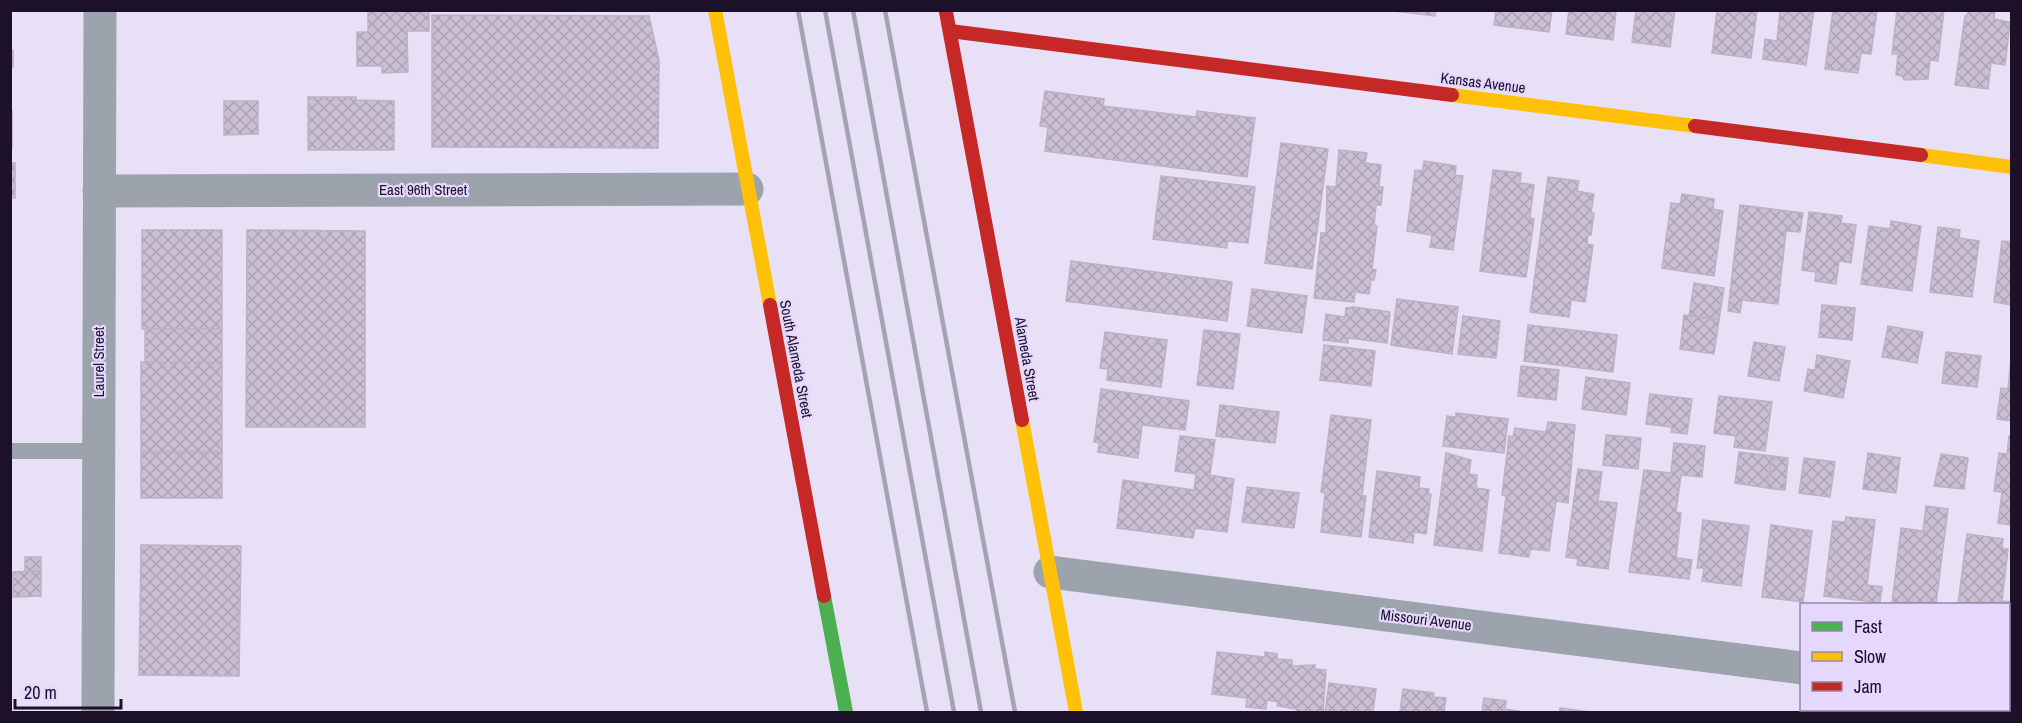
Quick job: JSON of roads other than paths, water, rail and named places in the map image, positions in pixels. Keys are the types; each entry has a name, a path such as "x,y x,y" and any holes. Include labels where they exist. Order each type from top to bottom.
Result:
{"street":[{"name":"Laurel Street","path":"98,712 100,10"},
{"name":"South Alameda Street","path":"715,10 846,712"},
{"name":"Alameda Street","path":"946,10 1076,712"},
{"name":"Kansas Avenue","path":"950,31 2012,167"},
{"name":"East 96th Street","path":"99,190 747,189"},
{"name":"Missouri Avenue","path":"1050,572 1800,668"}],"lane":[{"path":"10,451 99,451"}],"railway":[{"path":"798,10 927,712"},
{"path":"825,10 954,712"},
{"path":"853,10 981,712"},
{"path":"885,10 1015,712"}]}
